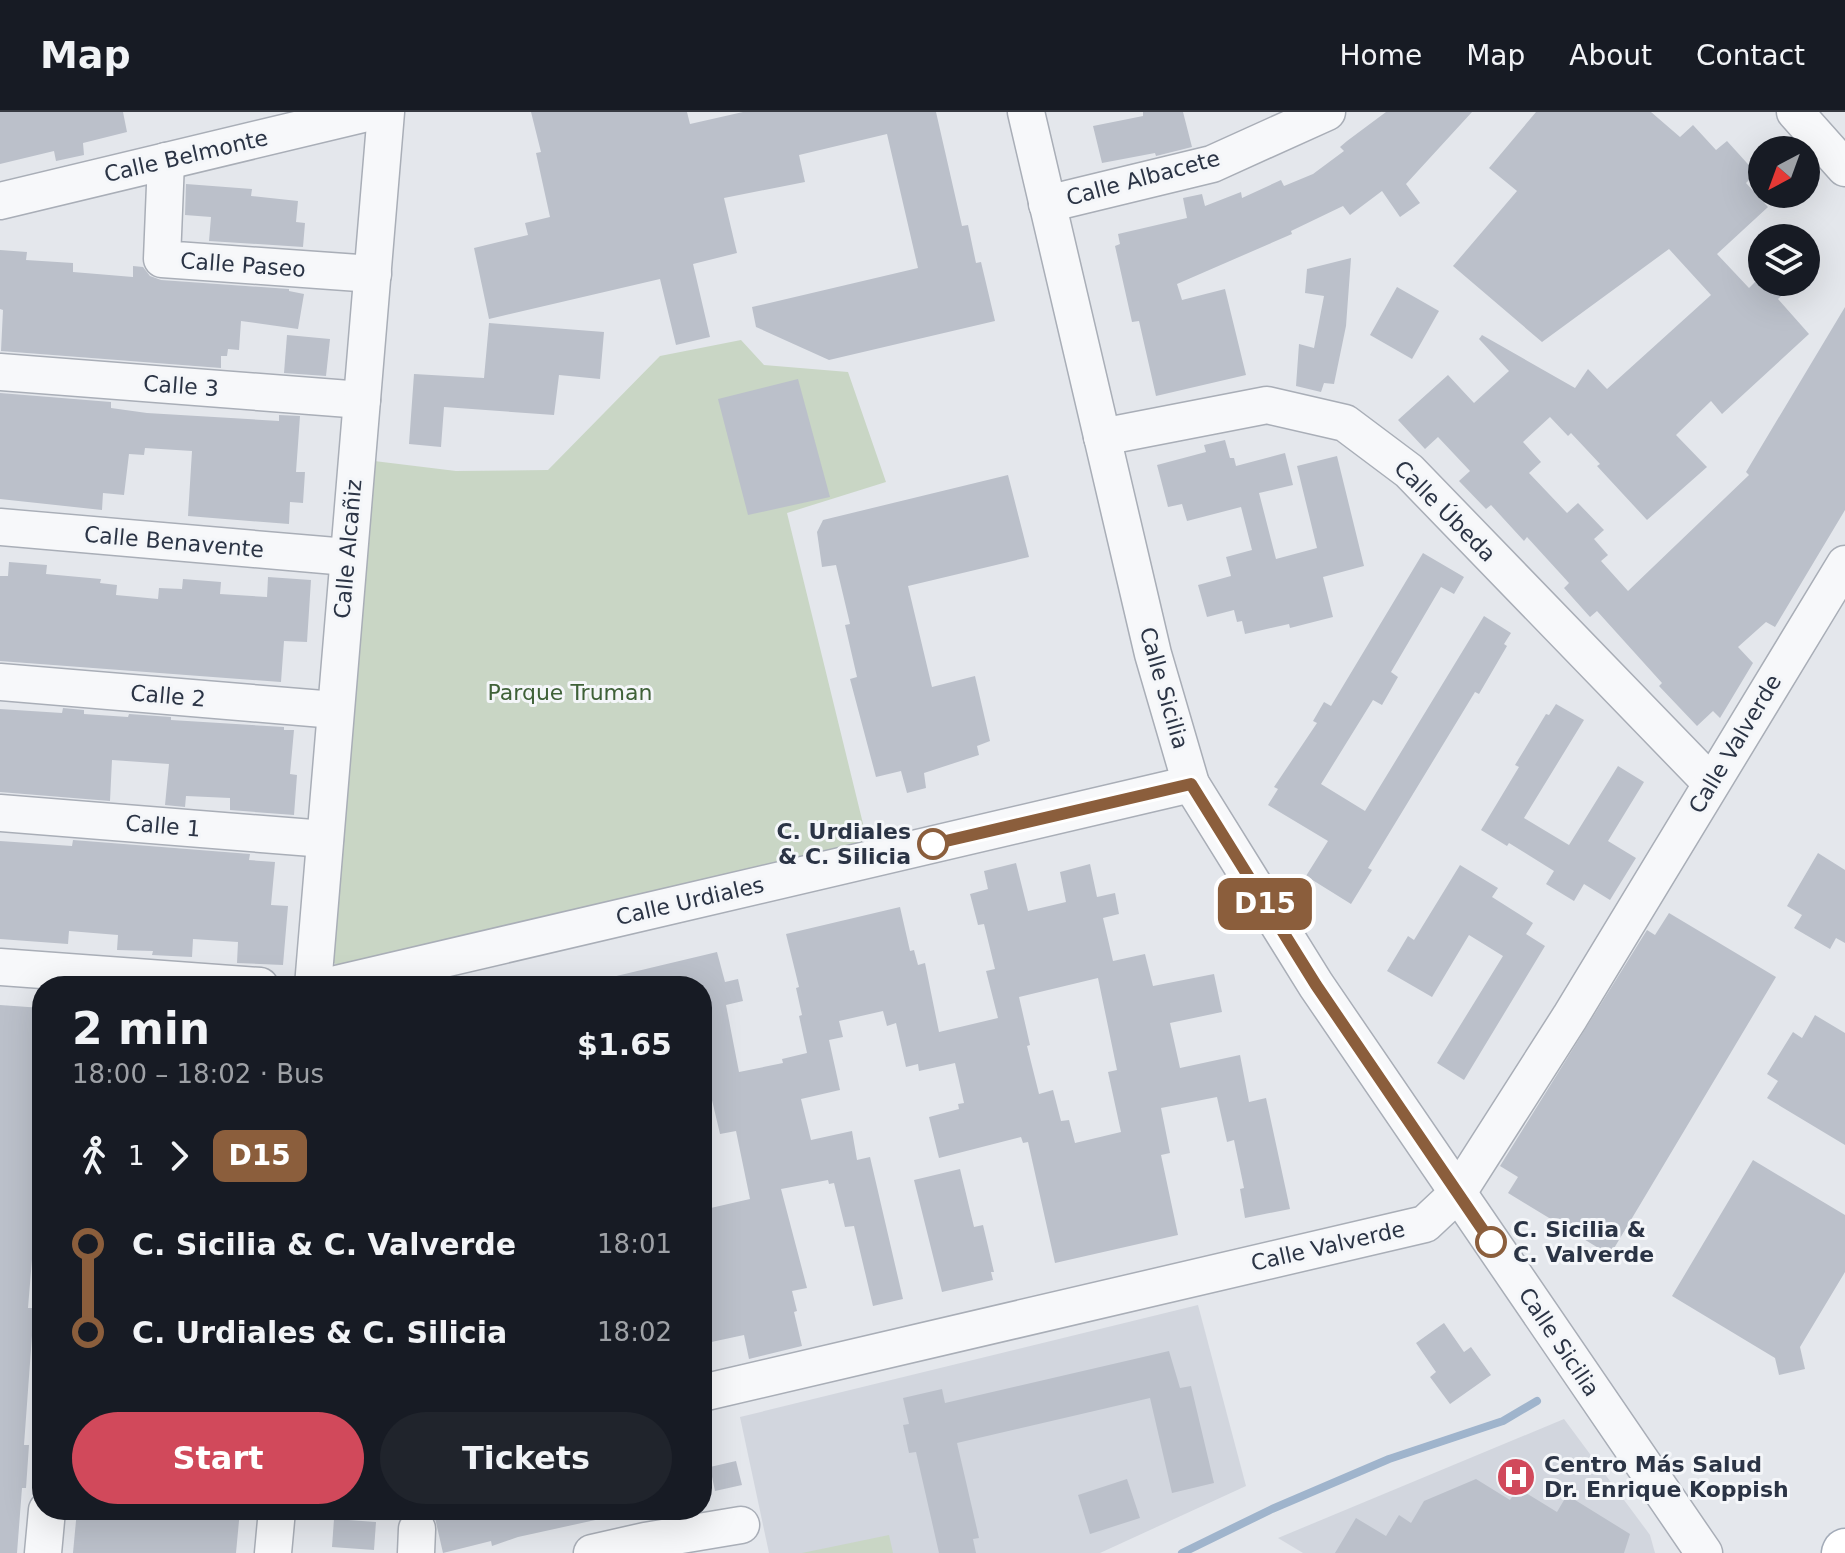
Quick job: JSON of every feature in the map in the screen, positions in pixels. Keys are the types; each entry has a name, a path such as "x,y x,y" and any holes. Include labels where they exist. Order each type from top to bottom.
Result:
{"street":[{"name":"Calle Belmonte","path":"0,201 371,112"},
{"name":"Calle Alcañiz","path":"314,976 386,112"},
{"name":"Calle Sicilia","path":"1026,112 1153,654 1191,784 1316,985 1704,1553"},
{"name":"Calle Albacete","path":"1047,204 1212,164 1327,112"},
{"path":"1795,112 1845,168"},
{"name":"Calle Paseo","path":"166,161 162,259 373,274"},
{"name":"Calle 3","path":"0,372 362,400"},
{"name":"Calle Úbeda","path":"1102,437 1267,405 1345,423 1409,471 1711,783"},
{"name":"Calle Benavente","path":"0,527 347,557"},
{"name":"Calle Valverde","path":"712,1391 1425,1224 1457,1194 1570,1017 1845,564"},
{"name":"Calle 2","path":"0,682 335,710"},
{"name":"Calle Urdiales","path":"371,976 1191,784"},
{"name":"Calle 1","path":"0,813 325,839"},
{"path":"0,967 61,976"},
{"path":"43,1553 46,1520"},
{"path":"273,1553 276,1520"},
{"path":"592,1553 642,1526 741,1525"}],"shaded area":[{"path":"1198,1305 1246,1486 1100,1553 769,1553 740,1417"},
{"name":"Centro Más Salud Dr. Enrique Koppish","path":"1564,1419 1650,1535 1655,1553 1303,1553 1278,1538"}],"green space":[{"name":"Parque Truman","path":"741,340 764,365 848,372 886,482 787,513 867,840 855,857 346,972 326,957 366,460 456,471 548,470 660,356"},
{"path":"889,1535 893,1553 802,1553"}],"building":[{"path":"0,112 123,112 127,132 83,143 84,155 56,161 54,151 0,164"},
{"path":"531,112 687,112 690,124 743,112 936,112 962,226 968,225 976,263 981,262 995,321 829,360 756,327 752,307 918,268 887,134 799,155 805,182 724,198 737,253 693,264 710,337 676,345 660,279 489,319 474,248 528,235 525,223 550,217 536,153 541,152"},
{"path":"1143,112 1183,112 1192,147 1156,156 1155,153 1102,163 1093,126 1143,116"},
{"path":"1386,112 1472,112 1406,184 1420,203 1400,217 1382,191 1350,215 1343,206 1291,231 1292,234 1177,284 1182,300 1225,289 1246,375 1156,396 1139,321 1132,322 1115,246 1120,244 1118,234 1187,218 1183,198 1202,194 1205,206 1241,192 1242,198 1281,180 1284,186 1313,174 1344,151 1340,147 1347,141"},
{"path":"1536,112 1651,112 1680,137 1693,125 1716,150 1727,141 1748,164 1748,208 1767,208 1717,254 1748,287 1748,296 1781,296 1778,299 1809,334 1722,414 1711,401 1676,435 1707,467 1647,520 1571,433 1568,436 1550,417 1523,442 1541,462 1529,473 1567,513 1578,503 1604,530 1594,539 1608,555 1601,561 1628,591 1749,475 1746,472 1845,307 1845,510 1775,627 1766,622 1738,647 1753,663 1720,718 1713,711 1697,726 1659,686 1662,683 1597,611 1590,617 1564,588 1569,583 1527,537 1524,541 1491,505 1486,509 1459,481 1470,471 1438,437 1425,449 1398,420 1448,375 1474,403 1509,371 1479,339 1482,335 1575,388 1588,369 1607,389 1711,295 1669,249 1542,342 1453,266 1517,191 1489,168"},
{"path":"186,184 252,189 251,196 298,201 296,222 305,223 303,247 209,241 211,217 185,215"},
{"path":"0,250 27,252 26,260 73,263 73,272 133,277 133,266 143,267 150,276 161,280 289,289 304,294 298,329 241,321 239,350 228,349 227,356 221,356 221,368 1,351 3,310 0,309"},
{"path":"1351,258 1346,326 1334,384 1324,383 1321,392 1296,386 1299,344 1314,348 1324,296 1305,293 1307,269"},
{"path":"1397,287 1439,311 1412,359 1370,335"},
{"path":"489,323 604,332 600,379 559,375 554,415 444,407 441,447 409,444 414,374 484,378"},
{"path":"287,335 330,339 326,376 284,373"},
{"path":"798,379 830,497 748,515 718,399"},
{"path":"0,393 111,402 111,408 147,413 279,421 279,415 300,416 296,472 305,472 303,503 290,502 289,524 188,516 192,451 145,448 144,455 129,454 124,495 103,493 102,510 0,499"},
{"path":"1225,440 1230,458 1234,458 1236,466 1285,453 1293,485 1259,493 1276,559 1317,548 1297,466 1337,456 1364,566 1323,577 1333,617 1290,628 1289,624 1245,634 1242,621 1237,622 1234,610 1207,617 1198,585 1231,576 1226,557 1252,550 1241,507 1187,521 1182,504 1168,507 1157,465 1206,452 1204,445"},
{"path":"1008,475 1029,557 908,586 932,687 975,676 990,741 977,746 979,755 924,773 926,788 907,793 901,771 876,777 850,679 857,677 845,625 850,624 836,565 822,567 817,532 823,520"},
{"path":"1423,553 1464,577 1454,594 1441,587 1391,672 1398,677 1382,705 1373,700 1321,784 1365,811 1484,616 1511,633 1504,644 1507,646 1479,694 1475,692 1368,868 1372,870 1351,904 1306,876 1328,841 1268,805 1278,789 1274,787 1317,723 1313,721 1324,702 1331,706"},
{"path":"9,562 47,565 46,574 101,579 100,583 117,585 116,595 158,599 159,588 182,589 183,579 221,582 220,594 267,597 268,577 311,580 307,642 284,641 281,682 0,661 0,576 8,576"},
{"path":"1556,704 1584,720 1524,818 1569,845 1618,766 1644,782 1608,841 1636,858 1610,900 1584,884 1574,901 1546,884 1554,871 1481,830 1519,767 1515,765 1546,714 1549,715"},
{"path":"63,708 84,710 84,714 171,717 171,720 294,730 290,774 297,775 294,815 230,810 230,798 186,796 185,807 165,805 169,764 112,760 110,801 0,792 0,709 62,713"},
{"path":"73,840 250,854 249,860 275,862 271,905 288,906 283,965 237,963 238,942 193,939 192,957 117,950 118,935 69,931 68,944 0,939 0,841 72,846"},
{"path":"1818,853 1845,870 1845,943 1836,938 1830,949 1794,928 1802,915 1787,906"},
{"path":"1016,863 1028,911 1066,902 1060,872 1090,864 1097,897 1115,893 1119,914 1103,918 1113,961 1145,954 1153,986 1214,974 1222,1012 1170,1023 1180,1068 1240,1055 1249,1102 1266,1098 1290,1209 1245,1218 1240,1189 1244,1188 1234,1140 1227,1142 1217,1097 1161,1108 1170,1153 1161,1155 1178,1235 1055,1263 1028,1142 1023,1143 1021,1137 939,1158 929,1117 959,1109 958,1104 964,1103 955,1063 919,1071 918,1064 906,1067 896,1023 887,1026 883,1011 839,1021 843,1037 829,1040 840,1090 801,1099 811,1140 852,1131 857,1160 870,1157 903,1299 873,1306 854,1226 845,1227 834,1183 829,1184 828,1180 781,1189 807,1288 792,1291 802,1346 749,1359 744,1335 712,1342 712,1208 750,1199 736,1131 720,1134 712,1100 712,976 616,976 717,952 725,982 738,979 743,1001 726,1005 739,1072 783,1063 782,1059 807,1053 799,1016 802,1015 796,988 799,987 786,934 900,907 910,951 914,950 918,965 925,963 939,1032 998,1018 986,971 995,969 984,924 978,925 970,894 988,889 984,871","holes":["1098,978 1117,1070 1108,1072 1121,1132 1075,1143 1069,1120 1061,1121 1053,1090 1039,1094 1019,997"]},
{"path":"1460,865 1498,888 1492,897 1533,923 1526,934 1545,946 1464,1080 1437,1063 1503,956 1469,935 1432,997 1387,971 1408,936 1414,940"},
{"path":"1669,913 1776,977 1610,1255 1508,1193 1518,1177 1500,1166 1647,930 1655,935"},
{"path":"0,1005 32,1007 32,1259 28,1308 32,1308 32,1335 24,1445 29,1445 17,1553 0,1553"},
{"path":"1815,1015 1845,1033 1845,1145 1767,1098 1778,1081 1767,1074 1793,1032 1802,1038"},
{"path":"1753,1160 1845,1215 1845,1272 1800,1347 1805,1369 1779,1375 1775,1358 1672,1296"},
{"path":"960,1169 974,1227 983,1225 994,1272 991,1272 993,1280 942,1292 914,1180"},
{"path":"1444,1323 1464,1352 1471,1347 1491,1375 1450,1404 1430,1377 1436,1372 1416,1343"},
{"path":"1169,1351 1180,1388 1191,1386 1214,1483 1172,1493 1150,1398 957,1443 979,1538 973,1539 976,1553 939,1553 916,1452 909,1453 903,1425 909,1424 903,1398 942,1389 945,1403"},
{"path":"736,1461 742,1485 715,1491 712,1467"},
{"path":"1127,1479 1140,1518 1090,1534 1078,1495"},
{"path":"1476,1479 1510,1500 1518,1488 1557,1512 1567,1495 1630,1534 1624,1553 1335,1553 1356,1518 1386,1536 1399,1515 1411,1523 1424,1501"},
{"path":"76,1520 239,1520 236,1553 73,1553"},
{"path":"334,1520 376,1522 374,1550 332,1547"},
{"path":"435,1520 595,1520 492,1546 491,1541 443,1553"}],"waterway":[{"path":"1182,1553 1272,1509 1389,1459 1503,1421 1537,1401"}],"bus line":[{"name":"D15","path":"933,844 1191,784 1316,985 1491,1242"}],"place":[{"name":"C. Urdiales & C. Silicia","path":"933,844"},
{"name":"C. Sicilia & C. Valverde","path":"1491,1242"},
{"name":"Centro Más Salud Dr. Enrique Koppish","path":"1516,1477"}]}
